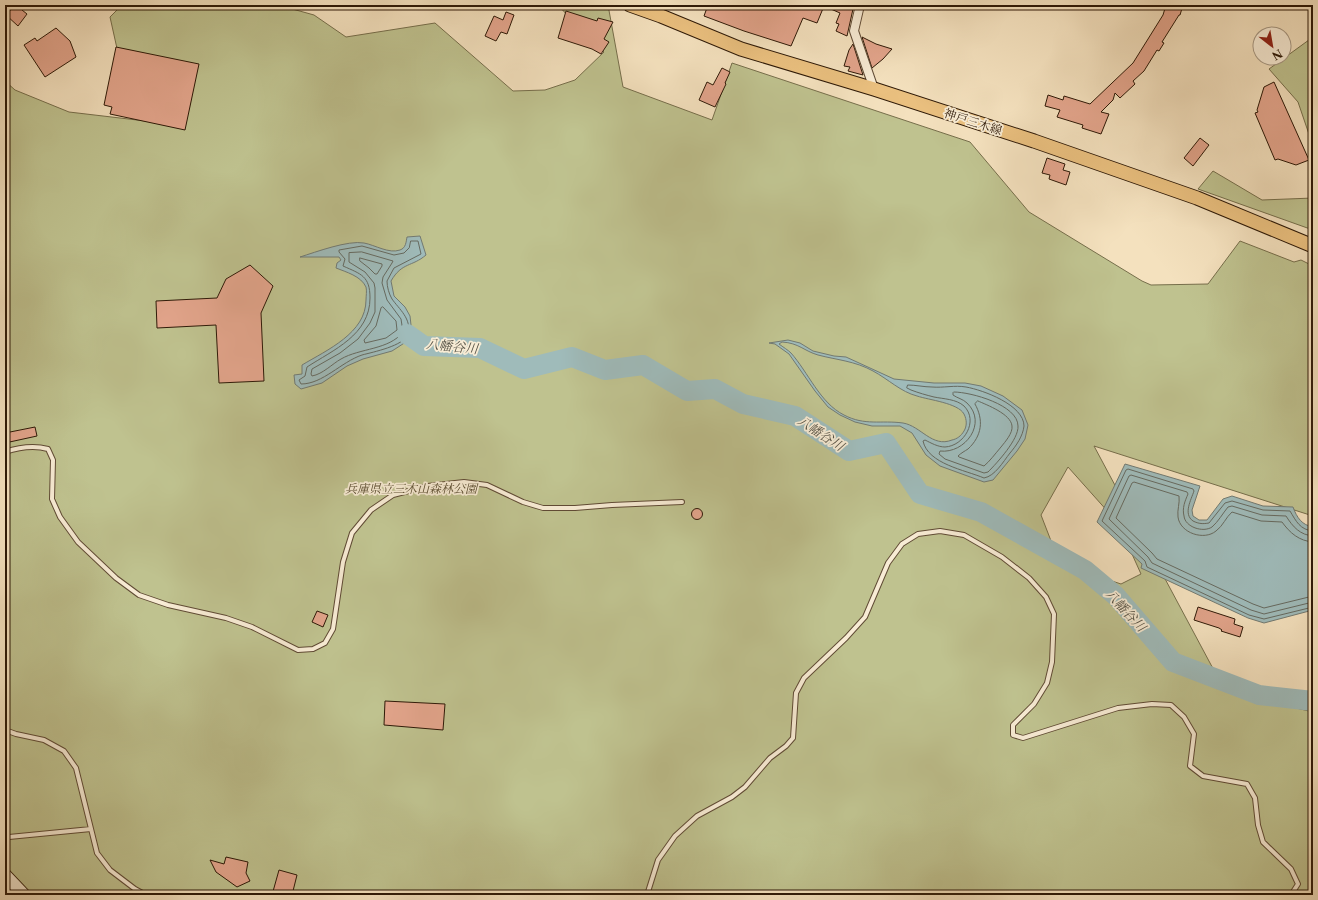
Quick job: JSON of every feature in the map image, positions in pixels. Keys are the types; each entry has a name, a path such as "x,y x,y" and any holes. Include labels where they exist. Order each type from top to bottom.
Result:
{"main road":[{"name":"神戸三木線","path":"630,5 741,49 874,89 1034,141 1197,198 1313,246"}],"street":[{"path":"650,5 661,16"},
{"path":"860,5 854,31 874,89"},
{"path":"5,875 24,895"}],"lane":[{"path":"5,452 21,447 36,446 48,449 53,460 52,499 60,517 78,542 116,578 139,595 168,605 226,618 252,627 298,650 313,649 325,643 333,629 343,562 352,532 371,510 393,495 428,486 464,482 487,485 523,502 543,508 575,508 682,502"},
{"path":"647,895 658,860 675,836 696,816 746,787 770,758 786,746 793,738 796,693 804,678 846,638 865,617 888,563 902,544 918,534 940,531 964,535 1002,557 1029,578 1046,597 1054,614 1052,662 1047,684 1034,704 1013,725 1013,735 1023,738 1044,733 1118,708 1152,704 1171,705 1184,717 1194,734 1190,766 1203,776 1246,784 1255,798 1258,825 1263,842 1291,870 1298,884 1291,895"},
{"path":"5,730 44,740 64,751 76,768 97,853 110,870 134,889 146,895"},
{"path":"5,839 9,837 91,829"}],"green space":[{"name":"兵庫県立三木山森林公園","path":"122,5 278,5 314,15 346,37 435,23 513,91 545,90 575,80 604,52 590,40 558,5 608,5 623,87 712,120 732,63 970,142 1029,212 1151,285 1208,284 1240,241 1294,262 1301,260 1313,266 1313,516 1094,446 1225,691 1313,712 1313,895 5,895 5,81 15,90 69,112 171,124 120,62 110,17","holes":["1068,467 1118,523 1141,574 1121,584 1094,575 1053,546 1041,515"]},
{"path":"1313,37 1313,146 1298,102 1269,69 1273,66 1292,66 1292,52"},
{"path":"1213,171 1262,200 1313,198 1313,230 1198,189"}],"water":[{"path":"420,236 426,255 403,268 391,281 394,296 405,307 410,316 412,334 409,340 392,351 363,359 347,366 322,383 301,389 295,384 294,375 302,374 302,365 333,347 360,322 364,312 366,287 361,280 336,268 337,263 341,260 339,257 300,257 350,243 364,243 391,251 396,251 403,248 407,237"},
{"path":"788,340 800,343 813,351 846,357 894,379 934,383 965,383 981,386 1003,396 1022,410 1028,425 1025,439 993,480 984,482 940,466 926,455 912,433 900,426 872,426 855,422 828,407 789,354 775,344 769,343","holes":["782,342 797,345 818,355 859,365 879,374 911,394 956,407 961,410 965,416 965,429 956,439 945,442 932,439 915,428 903,423 866,422 844,415 828,403 791,353 779,344"]},
{"path":"1125,464 1200,486 1192,510 1193,516 1199,520 1207,520 1223,499 1232,496 1263,506 1293,507 1300,520 1306,525 1313,527 1313,610 1264,623 1248,618 1141,568 1142,564 1097,522"}],"building":[{"path":"15,5 27,5 22,10 27,14 18,26 6,15"},
{"path":"708,5 845,5 853,9 847,36 836,31 839,24 836,23 840,13 824,6 817,23 803,18 791,46 704,16"},
{"path":"1166,5 1183,5 1180,15 1162,42 1164,43 1159,51 1157,50 1144,71 1133,81 1135,84 1120,98 1115,93 1113,100 1101,112 1109,114 1101,134 1082,128 1083,125 1057,117 1060,110 1045,106 1048,95 1063,100 1064,96 1090,104 1133,63 1163,15"},
{"path":"566,11 597,21 598,18 613,22 604,39 609,42 601,54 592,49 558,38"},
{"path":"506,12 514,15 507,34 501,32 496,41 485,36 494,16 503,20"},
{"path":"56,28 70,41 76,57 45,77 24,45 35,38 37,41"},
{"path":"862,37 876,44 892,49 872,68"},
{"path":"853,44 863,75 848,71 850,67 844,66 849,50"},
{"path":"116,47 199,64 185,130 110,114 112,107 104,105"},
{"path":"722,68 730,72 715,107 699,100 707,82 713,85"},
{"path":"1274,82 1309,160 1296,165 1278,159 1275,160 1255,113 1258,112 1257,110 1264,87"},
{"path":"1200,138 1209,145 1193,166 1184,158"},
{"path":"1047,158 1065,164 1063,170 1070,172 1066,185 1049,179 1050,175 1042,173"},
{"path":"250,265 273,286 261,313 264,381 219,383 216,325 157,328 156,301 217,298 226,279"},
{"path":"35,427 37,436 5,443 5,433"},
{"path":"697,508 701,510 703,514 701,518 697,520 693,518 691,514 693,510"},
{"path":"1198,607 1235,619 1234,624 1243,627 1240,637 1194,620"},
{"path":"317,611 328,615 323,627 312,622"},
{"path":"385,701 445,704 443,730 384,725"},
{"path":"226,857 248,862 246,873 250,881 237,887 216,872 210,860 224,864"},
{"path":"279,870 297,875 292,895 272,895"}],"waterway":[{"name":"八幡谷川","path":"407,334 424,346 480,348 524,369 572,357 605,370 643,365 687,391 715,389 743,404 795,416 849,451 886,443 920,494 981,512 1085,570 1116,596 1173,662 1259,695 1313,701"}]}
